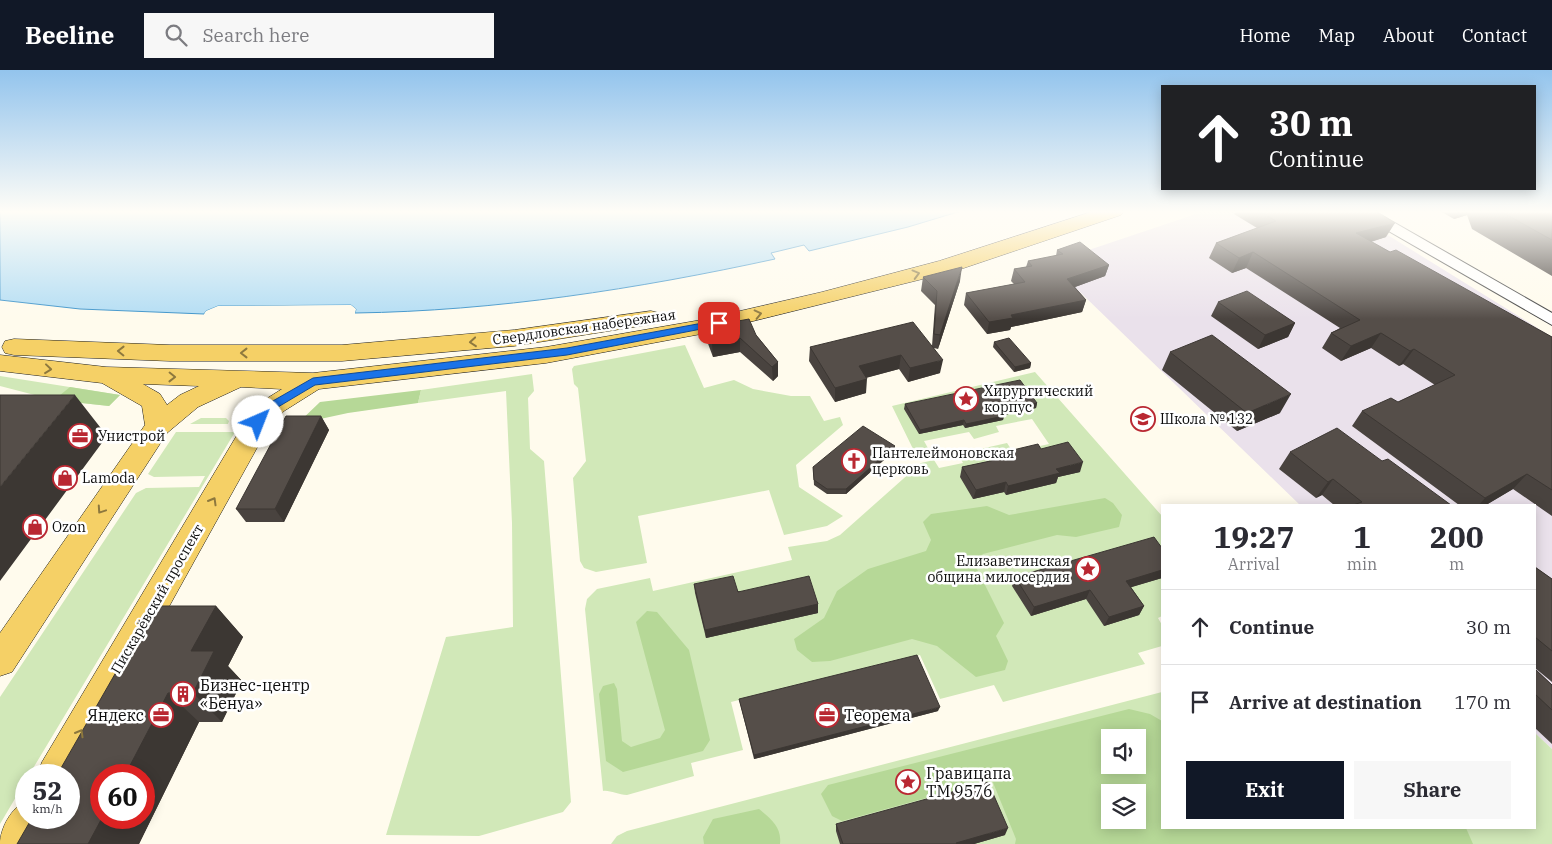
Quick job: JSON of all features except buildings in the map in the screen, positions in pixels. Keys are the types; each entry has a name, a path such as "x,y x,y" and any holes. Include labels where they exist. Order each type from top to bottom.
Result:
{"main road":[{"name":"Свердловская набережная","path":"0,345 33,349 170,353 328,353 514,338 694,312 953,247"},
{"name":"Свердловская набережная","path":"0,363 106,375 313,381 546,355 701,327 947,266 1004,247"},
{"name":"Свердловская набережная","path":"170,353 225,368 241,378 328,353"},
{"path":"106,375 151,400 155,406 158,426"},
{"path":"0,661 158,426 189,401 241,378 249,385 257,397 258,422"},
{"name":"Пискарёвский проспект","path":"62,764 258,422 275,405 313,381"},
{"path":"16,844 25,829"}],"street":[{"path":"1426,247 1552,320"}],"shaded area":[{"path":"1097,247 1407,247 1552,337 1552,749 1536,734 1536,504 1299,504 1050,263"}],"green space":[{"path":"685,345 704,388 734,380 753,389 791,396 810,396 824,421 840,417 843,425 796,465 799,487 843,516 827,526 784,535 769,490 638,516 647,563 596,572 584,568 580,561 573,478 586,461 578,388 574,384 572,369 574,366"},
{"path":"1035,372 1161,515 1161,616 1158,618 1161,623 1161,646 1138,653 1145,664 1003,702 994,685 940,699 920,655 731,702 743,750 691,763 694,776 627,795 603,791 585,609 587,599 597,589 650,578 653,591 792,560 788,547 827,541 840,535 921,463 934,460 939,468 963,463 958,454 1007,443 1013,452 1049,444 1032,419 996,426 999,432 974,439 969,432 924,441 929,450 915,453 892,406"},
{"path":"532,374 534,391 528,398 530,449 544,461 571,802 563,812 479,836 386,835 446,637 513,627 512,523 506,391 418,403 421,390"},
{"path":"0,376 120,395 109,406 54,400 0,386"},
{"path":"70,387 120,395 109,406 54,400"},
{"path":"421,390 418,403 348,413 297,424 320,402"},
{"path":"201,418 226,418 229,421 228,424 190,424"},
{"path":"176,432 235,432 36,764 15,764 15,799 0,824 0,697 136,493 146,488 199,487 205,476 154,477 148,474"},
{"path":"1105,498 1113,503 1122,515 1119,527 1076,537 1057,535 983,554 974,563 1004,623 996,636 1008,661 1005,670 976,677 937,646 912,639 830,661 812,662 797,650 794,639 824,618 837,591 868,569 926,551 931,540 923,522 931,514 987,506 1009,515"},
{"path":"647,611 657,612 689,650 710,740 703,751 623,772 606,761 599,694 603,686 614,683 617,689 622,741 631,747 660,738 665,730 636,622"},
{"path":"1161,692 1161,829 1536,829 1536,734 1552,749 1552,844 611,844 617,836 627,831"},
{"path":"1129,709 1150,714 1161,720 1161,829 1466,829 1473,844 1015,844 1016,839 992,780 842,821 832,816 821,794 828,785"},
{"path":"759,809 777,828 780,844 704,844 703,837 713,819"}],"water":[{"path":"0,247 795,247 771,253 775,259 671,280 566,297 461,308 355,313 356,309 351,305 218,306 206,311 204,314 80,309 0,300"},
{"path":"806,247 825,247 809,251"}],"pier":[{"path":"351,305 356,309 355,313 352,313 351,307 218,309 204,314 206,311 218,306"}],"place":[{"name":"Хирургический корпус","path":"966,399"},
{"name":"Школа № 132","path":"1143,419"},
{"name":"Унистрой","path":"80,436"},
{"name":"Пантелеймоновская церковь","path":"854,461"},
{"name":"Lamoda","path":"65,478"},
{"name":"Ozon","path":"35,527"},
{"name":"Елизаветинская община милосердия","path":"1088,569"},
{"name":"Бизнес-центр «Бенуа»","path":"183,694"},
{"name":"Яндекс","path":"161,715"},
{"name":"Теорема","path":"827,715"},
{"name":"Гравицапа ТМ 9576","path":"908,782"}],"route":[{"path":"258,422 275,405 313,381 567,352 719,323"}]}
